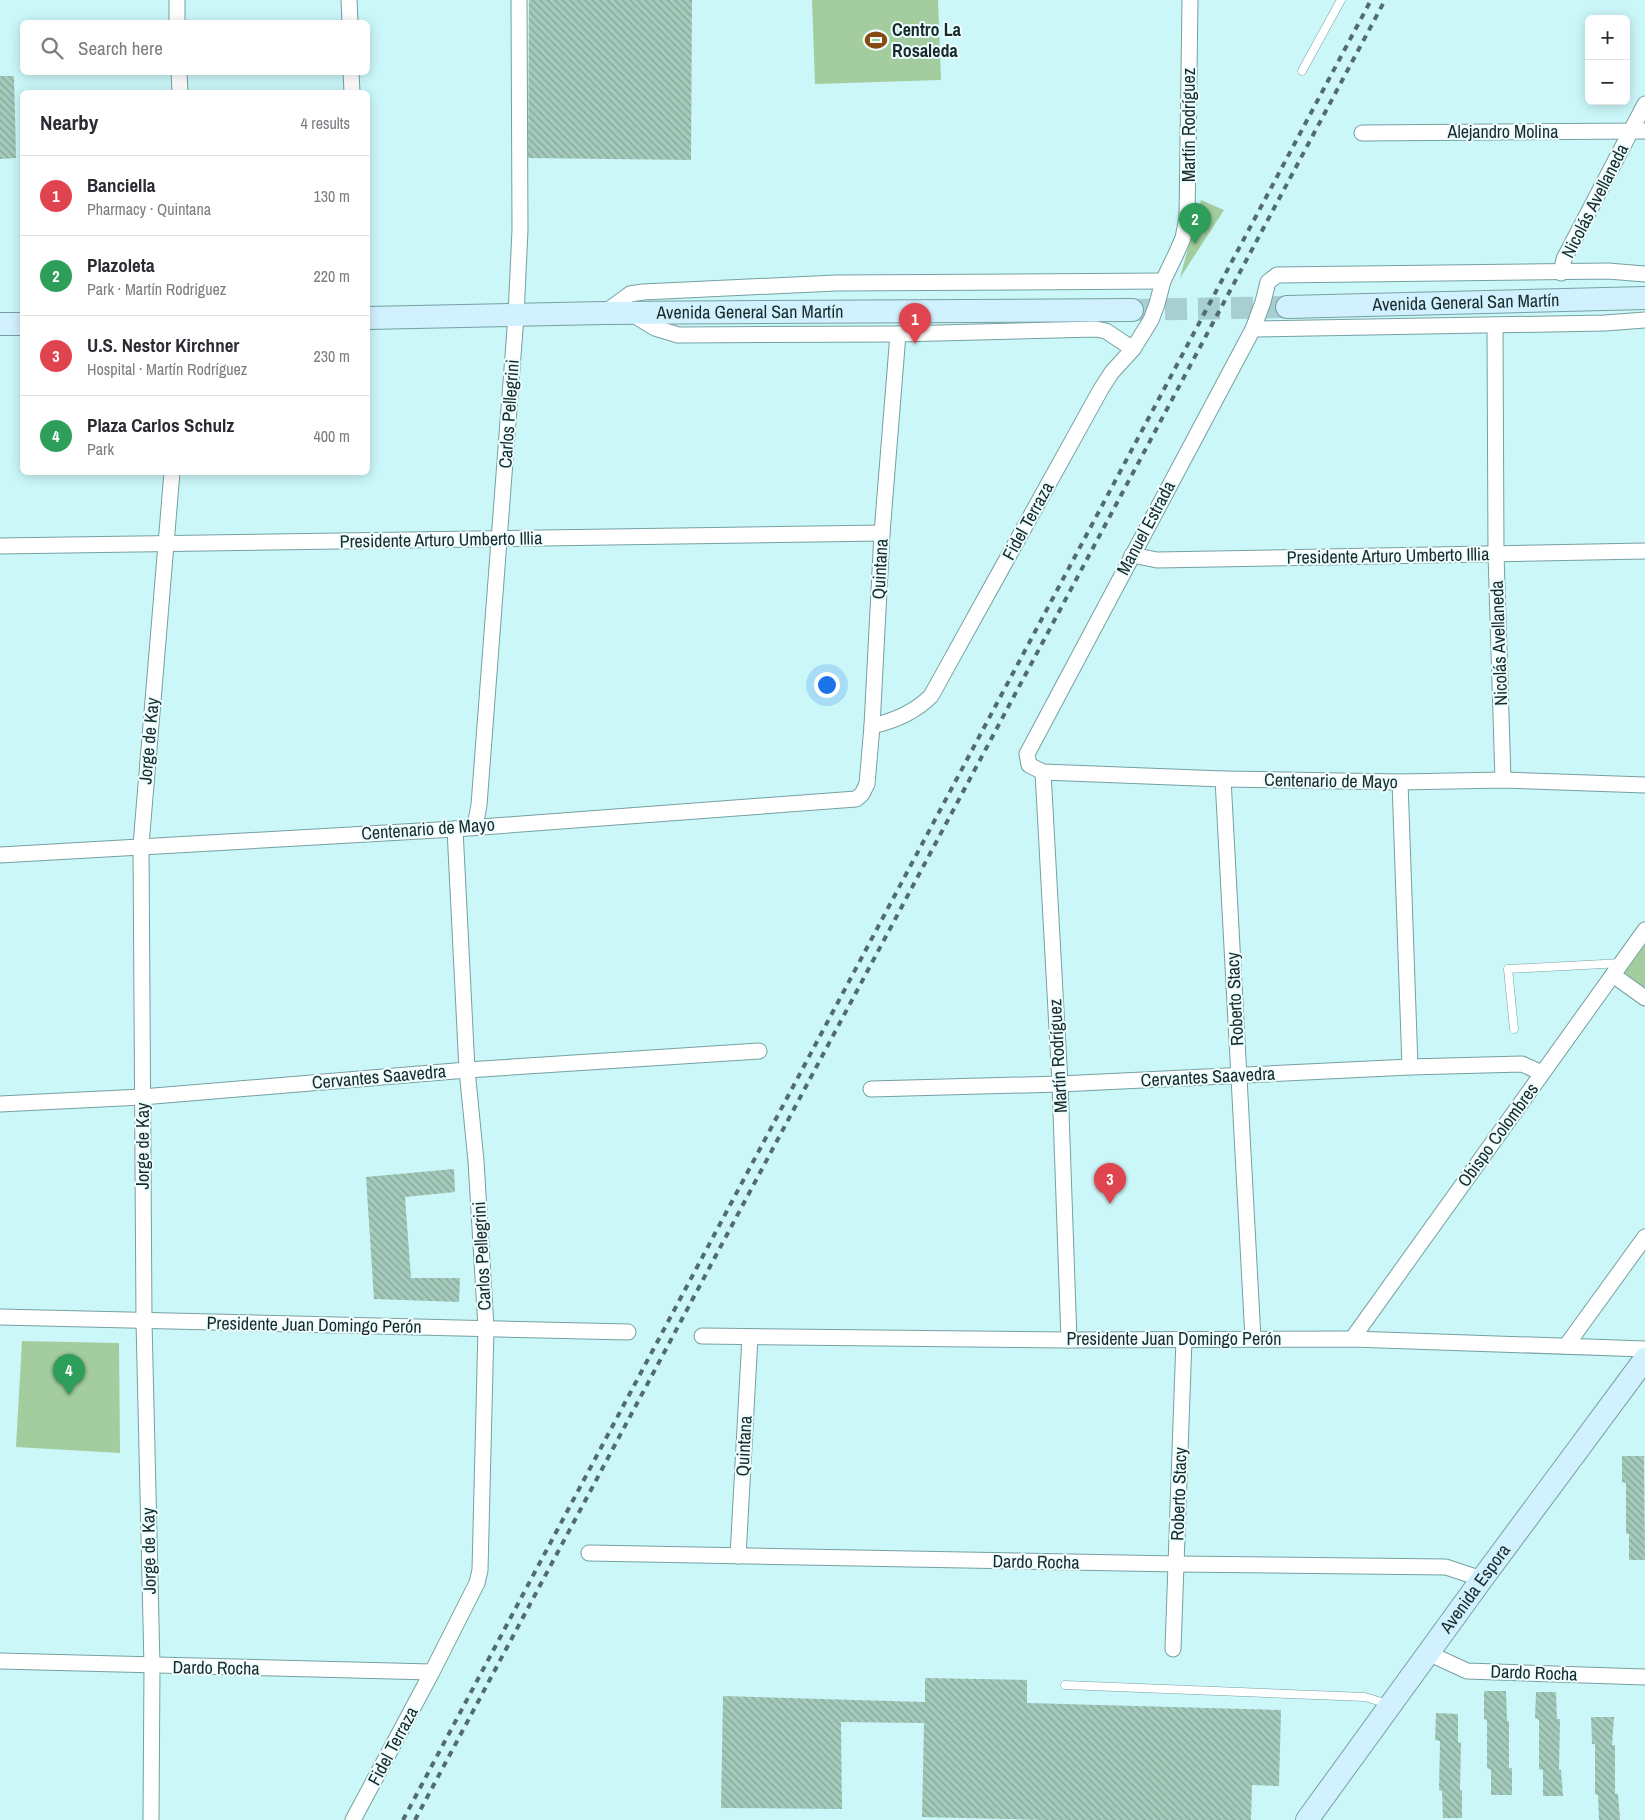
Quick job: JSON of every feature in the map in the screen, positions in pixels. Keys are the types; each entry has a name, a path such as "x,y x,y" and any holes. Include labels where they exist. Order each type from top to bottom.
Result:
{"main road":[{"name":"Avenida General San Martín","path":"1287,307 1645,298"},
{"name":"Avenida General San Martín","path":"370,318 604,313 1132,310"},
{"path":"0,324 20,324"},
{"name":"Avenida Espora","path":"1307,1820 1428,1652 1645,1360"}],"street":[{"path":"176,0 177,20"},
{"path":"349,0 350,20"},
{"name":"Carlos Pellegrini","path":"476,826 516,316 520,230 519,0"},
{"name":"Martín Rodríguez","path":"1157,304 1162,281 1183,238 1189,202 1190,0"},
{"path":"179,75 180,90"},
{"path":"351,75 352,90"},
{"name":"Nicolás Avellaneda","path":"1561,273 1564,259 1638,131 1645,104"},
{"name":"Alejandro Molina","path":"1362,133 1638,131"},
{"name":"Manuel Estrada","path":"1043,772 1030,765 1027,754 1253,329 1268,282 1276,275 1608,272 1645,274"},
{"path":"604,313 630,294 643,292 836,284 1162,281"},
{"name":"Fidel Terraza","path":"879,725 908,713 931,696 1101,389 1112,372 1133,349 1152,320 1157,304"},
{"path":"631,313 655,328 678,335 898,334 1096,329 1106,331 1133,349"},
{"path":"1253,329 1495,326 1645,320"},
{"name":"Nicolás Avellaneda","path":"1495,326 1496,554 1503,780"},
{"name":"Quintana","path":"856,799 862,794 867,784 879,725 882,533 898,334"},
{"name":"Jorge de Kay","path":"151,1820 152,1666 144,1321 141,846 172,475"},
{"name":"Presidente Arturo Umberto Illia","path":"0,546 882,533"},
{"name":"Presidente Arturo Umberto Illia","path":"1132,555 1157,560 1645,551"},
{"name":"Martín Rodríguez","path":"1043,772 1060,1084 1069,1340"},
{"name":"Centenario de Mayo","path":"1043,772 1223,779 1400,782 1503,780 1645,785"},
{"name":"Roberto Stacy","path":"1223,779 1254,1339"},
{"path":"1400,782 1410,1067"},
{"name":"Centenario de Mayo","path":"0,855 455,828 856,799"},
{"name":"Carlos Pellegrini","path":"432,1672 477,1583 480,1570 486,1328 476,1161 467,1070 455,828"},
{"name":"Obispo Colombres","path":"1352,1340 1645,930"},
{"path":"1618,969 1645,998"},
{"name":"Cervantes Saavedra","path":"0,1104 142,1096 467,1070 759,1051"},
{"name":"Cervantes Saavedra","path":"871,1089 1060,1084 1410,1067 1522,1064 1542,1073"},
{"path":"1566,1346 1645,1237"},
{"name":"Presidente Juan Domingo Perón","path":"0,1317 628,1332"},
{"name":"Presidente Juan Domingo Perón","path":"702,1336 1069,1340 1352,1340 1645,1349"},
{"name":"Quintana","path":"738,1556 750,1337"},
{"name":"Roberto Stacy","path":"1173,1649 1184,1339"},
{"name":"Dardo Rocha","path":"588,1553 1177,1564 1446,1566 1482,1580"},
{"name":"Dardo Rocha","path":"1428,1652 1467,1671 1645,1677"},
{"name":"Dardo Rocha","path":"0,1661 432,1672"},
{"name":"Fidel Terraza","path":"354,1820 432,1672"}],"lane":[{"path":"1302,71 1342,0"},
{"path":"1514,1028 1508,969 1618,969"},
{"path":"1064,1685 1365,1697 1390,1704"}],"green space":[{"name":"Centro La Rosaleda","path":"812,0 938,0 941,80 815,84"},
{"path":"1201,200 1224,210 1180,278"},
{"path":"1645,942 1645,989 1624,972"},
{"path":"22,1341 119,1343 120,1453 16,1447"}],"building":[{"path":"529,0 692,0 691,160 528,158"},
{"path":"0,76 14,76 16,158 0,159"},
{"path":"454,1169 455,1192 405,1197 411,1278 460,1278 459,1302 374,1299 366,1177"},
{"path":"1622,1456 1644,1456 1645,1560 1629,1560 1629,1534 1626,1534 1626,1483 1622,1482"},
{"path":"925,1678 1027,1680 1027,1703 1281,1710 1279,1786 1252,1785 1251,1820 1046,1820 922,1817 924,1723 841,1722 842,1809 721,1808 723,1696 925,1702"},
{"path":"1484,1691 1506,1691 1507,1721 1509,1721 1509,1768 1512,1768 1512,1795 1491,1795 1491,1770 1487,1768 1487,1720 1484,1719"},
{"path":"1536,1692 1556,1692 1557,1719 1560,1719 1559,1770 1561,1770 1563,1796 1543,1796 1543,1770 1539,1769 1539,1720 1535,1718"},
{"path":"1436,1713 1458,1714 1458,1743 1461,1742 1460,1790 1462,1791 1462,1818 1443,1818 1442,1791 1439,1790 1440,1741 1435,1740"},
{"path":"1591,1717 1614,1717 1612,1745 1615,1745 1615,1794 1618,1794 1620,1820 1599,1820 1598,1795 1595,1794 1595,1744 1592,1744"}],"tunnel":[{"path":"1132,310 1287,307"}],"railway":[{"path":"403,1820 1371,0"},
{"path":"415,1820 1385,0"}],"place":[{"name":"Centro La Rosaleda","path":"876,40"},
{"name":"Plazoleta","path":"1195,244"},
{"name":"Banciella","path":"915,344"},
{"name":"U.S. Nestor Kirchner","path":"1110,1204"},
{"name":"Plaza Carlos Schulz","path":"69,1395"}]}
